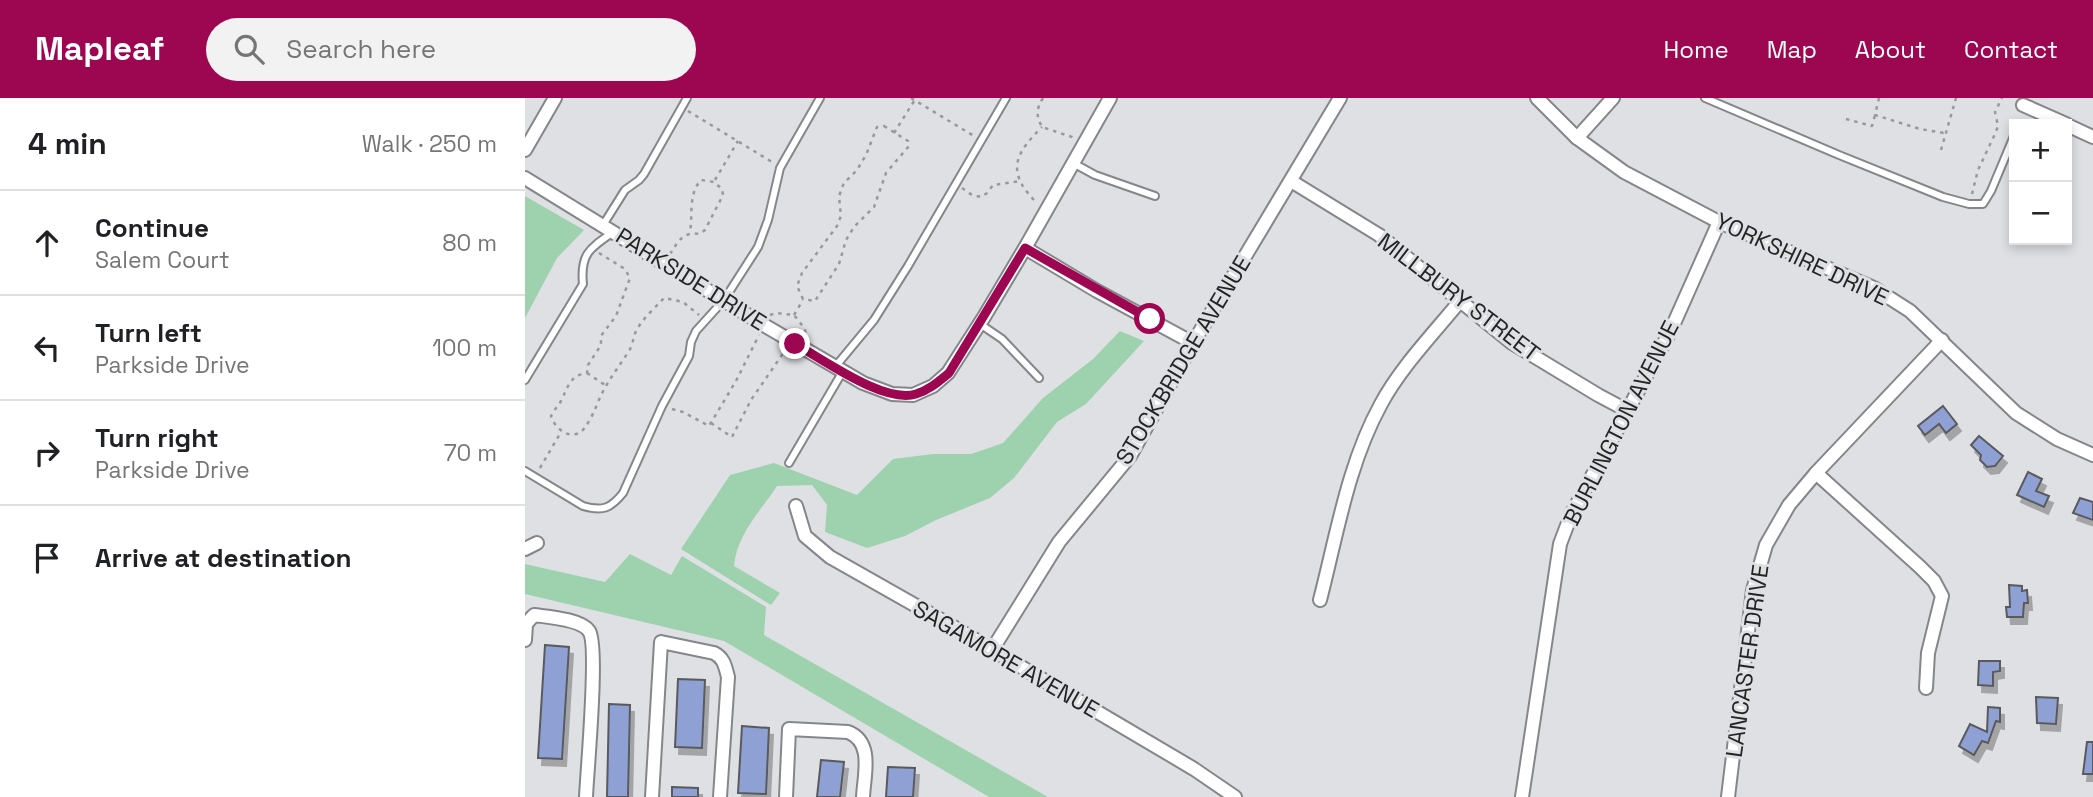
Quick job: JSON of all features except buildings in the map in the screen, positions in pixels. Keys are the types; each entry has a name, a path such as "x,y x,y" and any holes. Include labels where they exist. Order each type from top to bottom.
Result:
{"street":[{"path":"525,150 555,98"},
{"name":"PARKSIDE DRIVE","path":"525,178 863,383 892,394 913,395 933,386 949,373 1025,248 1110,98"},
{"name":"STOCKBRIDGE AVENUE","path":"992,650 1059,542 1130,456 1193,343 1340,98"},
{"name":"YORKSHIRE DRIVE","path":"1537,98 1577,138 1624,172 1719,222 1874,288 1910,311 2016,413 2057,439 2093,455"},
{"path":"1577,138 1613,98"},
{"path":"2023,105 2055,119"},
{"path":"2072,127 2093,136"},
{"name":"MILLBURY STREET","path":"1291,181 1379,235 1512,343 1598,396 1628,411"},
{"name":"BURLINGTON AVENUE","path":"1522,797 1560,544 1571,516 1671,330 1719,222"},
{"path":"1025,248 1193,343"},
{"path":"1320,600 1351,474 1367,431 1403,371 1460,301"},
{"name":"LANCASTER DRIVE","path":"1728,797 1753,590 1766,545 1789,505 1816,473 1942,340"},
{"path":"1816,473 1920,567 1934,581 1942,596 1928,653 1926,688"},
{"name":"SAGAMORE AVENUE","path":"796,506 805,536 830,557 1194,769 1234,797"},
{"path":"525,549 537,543"},
{"path":"525,640 526,624 534,615 580,624 588,629 593,638 586,797"},
{"path":"652,797 661,642 714,653 725,663 728,677 720,797"},
{"path":"786,797 789,729 856,735 865,750 863,797"}],"lane":[{"path":"525,380 583,284 583,266 590,248 608,228 625,190 644,174 687,98"},
{"path":"525,471 583,506 593,509 604,509 615,503 623,493 662,406 689,356 696,331 724,300 758,247 765,232 780,168 820,98"},
{"path":"789,463 839,369 874,320 1006,98"},
{"path":"1705,98 1943,197 1969,204 1983,204 2009,148"},
{"path":"1073,163 1095,175 1155,196"},
{"path":"980,324 1002,339 1039,378"}],"path":[{"path":"1042,127 1037,115 1043,98"},
{"path":"1846,119 1872,126 1879,98"},
{"path":"1941,150 1956,98"},
{"path":"1969,204 1978,170 1995,134 1996,112 2002,98"},
{"path":"894,133 914,99 982,140"},
{"path":"682,107 780,168"},
{"path":"1875,115 1920,129 1944,133"},
{"path":"884,126 908,141 909,146 886,173 874,207 854,227 846,240 838,264 820,295 815,301 803,299 797,286 802,273 837,226 841,216 839,197 844,183 857,170 866,155 877,127 884,126"},
{"path":"1042,127 1063,132 1084,143"},
{"path":"1034,200 1020,181 1019,155 1024,145 1042,127"},
{"path":"714,182 739,141"},
{"path":"664,263 681,237 690,232 699,234 705,230 723,195 722,189 714,182 701,180 695,186 690,232"},
{"path":"956,185 981,197 988,193 993,185 1020,181"},
{"path":"587,373 588,365 601,345 601,336 616,316 630,278 625,269 590,248"},
{"path":"606,385 587,373 577,374 567,385 551,416 554,424 569,434 577,434 585,429 606,385 632,346 636,332 664,298 683,302 696,311 703,321"},
{"path":"794,315 803,299"},
{"path":"662,406 683,412 709,425 711,423 732,437 761,384 784,352 798,346 806,336 805,329 794,315 776,313 769,315 762,324 736,381 711,423"},
{"path":"535,477 562,431"}],"green space":[{"path":"525,196 584,230 557,258 525,318"},
{"path":"1120,331 1144,341 1086,404 1057,422 1014,478 990,498 905,536 867,548 825,532 827,505 812,485 777,486 744,533 734,566 780,593 771,605 681,549 730,475 774,463 857,495 893,459 933,454 971,454 1003,443 1043,398 1093,359"},
{"path":"630,554 671,575 682,556 766,607 764,635 1048,797 989,797 724,641 525,594 525,564 605,582"}],"route":[{"path":"795,344 863,383 892,394 913,395 933,386 949,373 1025,248 1150,319"}]}
